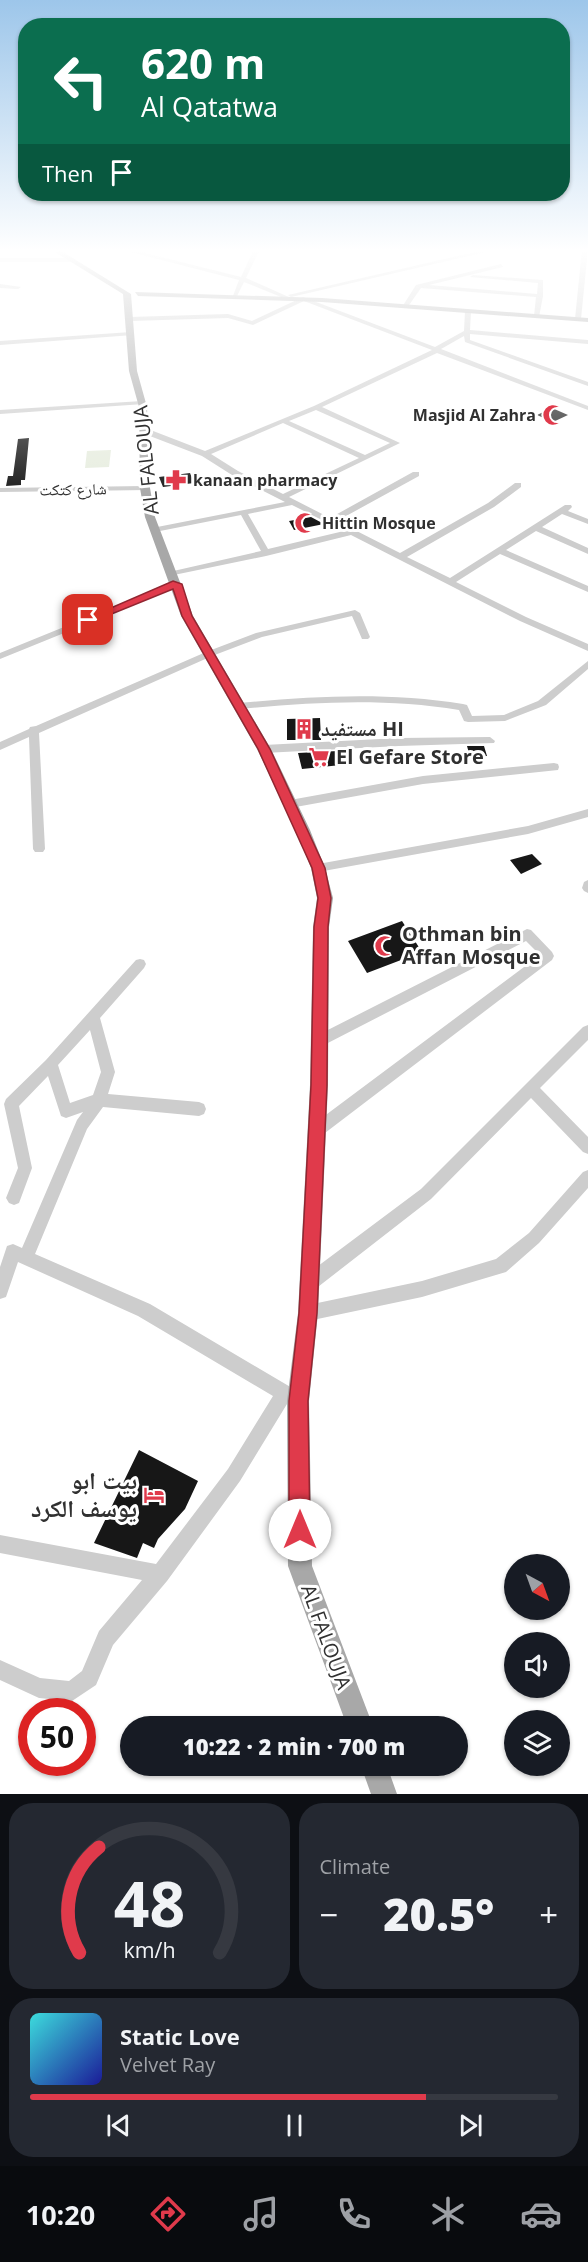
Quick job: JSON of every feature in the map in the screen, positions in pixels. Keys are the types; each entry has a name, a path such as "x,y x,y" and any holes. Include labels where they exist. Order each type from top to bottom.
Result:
{"main road":[{"name":"AL FALOUJA","path":"130,333 133,371 142,403 145,432 145,488 155,530 187,616 264,749 290,804 318,868 325,898 321,927 316,1131 308,1313 291,1397 300,1566 356,1716"},
{"path":"378,1776 384,1794"}],"street":[{"path":"0,343 79,333"},
{"path":"391,333 588,408"},
{"path":"205,454 316,407 437,350 466,333"},
{"path":"467,333 466,341 588,384"},
{"path":"476,333 588,342"},
{"path":"0,412 142,403"},
{"path":"285,496 396,443 316,407"},
{"path":"284,421 364,457"},
{"path":"145,432 205,454 235,473 285,496 400,557 588,648"},
{"path":"331,521 416,474"},
{"path":"400,557 491,505 518,485"},
{"name":"شارع كتكت","path":"0,490 145,488"},
{"path":"155,530 295,502"},
{"path":"450,582 565,509 588,522"},
{"path":"244,513 266,553"},
{"path":"536,528 588,551"},
{"path":"0,656 174,579 352,532"},
{"path":"500,551 588,590"},
{"path":"0,746 34,729 209,654 259,635 355,613 365,637"},
{"path":"239,706 293,701 428,701 463,707 468,720 505,718 542,703 588,664"},
{"path":"34,729 39,849"},
{"path":"264,749 399,742 490,741"},
{"path":"290,804 423,780 554,767"},
{"path":"318,868 517,832 588,813"},
{"path":"316,1131 548,956 528,934 319,1041"},
{"path":"14,1198 25,1168 11,1104 51,1064 140,964"},
{"path":"0,1291 13,1253 82,1125 99,1100 108,1072 93,1018"},
{"path":"308,1284 426,1194 588,1031"},
{"path":"51,1064 66,1112 99,1100 199,1109"},
{"path":"531,1089 588,1147"},
{"path":"308,1313 422,1289 500,1266 534,1238 588,1177"},
{"path":"0,1670 39,1688 72,1691 89,1678 106,1638 160,1574 291,1397 144,1310 13,1253"},
{"path":"0,1544 160,1574"}],"shaded area":[{"path":"111,450 109,467 85,468 87,451"}],"building":[{"name":"Masjid Al Zahra","path":"552,408 568,415 553,422 537,415"},
{"path":"29,438 25,480 21,480 21,485 6,486 8,476 13,476 18,439"},
{"name":"kanaan pharmacy","path":"190,473 194,483 163,487 159,477"},
{"name":"Hittin Mosque","path":"311,517 324,524 294,530 289,521"},
{"name":"مستفيد HI","path":"320,718 321,740 287,740 287,719"},
{"path":"467,746 484,746 487,756 470,757"},
{"name":"El Gefare Store","path":"338,751 341,765 302,769 298,753"},
{"path":"532,854 542,864 521,874 510,860"},
{"name":"Othman bin Affan Mosque","path":"402,921 422,952 367,973 348,941"},
{"name":"بيت ابو يوسف الكرد","path":"139,1450 198,1481 185,1509 158,1539 154,1548 143,1543 137,1558 94,1543"}],"place":[{"name":"Masjid Al Zahra","path":"553,415"},
{"name":"kanaan pharmacy","path":"176,480"},
{"name":"Hittin Mosque","path":"305,523"},
{"name":"مستفيد HI","path":"304,729"},
{"name":"El Gefare Store","path":"319,757"},
{"name":"Othman bin Affan Mosque","path":"385,946"},
{"name":"بيت ابو يوسف الكرد","path":"154,1495"}],"route":[{"path":"88,620 177,584 187,616 264,749 303,830 318,868 325,898 321,927 323,938 319,1085 308,1313 298,1401 300,1530"}]}
